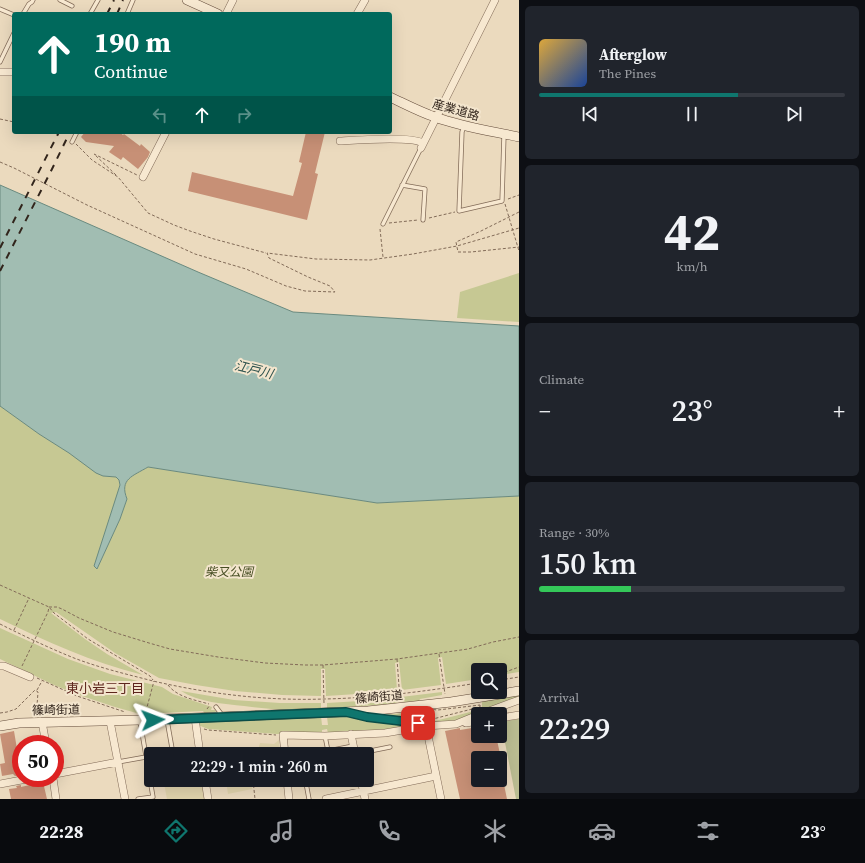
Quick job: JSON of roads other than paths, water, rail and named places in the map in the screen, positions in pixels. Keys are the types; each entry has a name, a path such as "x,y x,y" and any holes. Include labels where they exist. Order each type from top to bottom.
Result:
{"main road":[{"path":"187,0 214,12"},
{"name":"産業道路","path":"392,98 436,118 464,126 519,136"},
{"name":"篠崎街道","path":"0,726 40,720 167,719 368,711 451,702 519,691"}],"street":[{"path":"227,12 233,0"},
{"path":"359,12 365,0"},
{"path":"422,146 495,0"},
{"path":"0,71 12,72"},
{"path":"143,177 165,134"},
{"path":"340,141 399,139 419,141 422,146"},
{"path":"0,666 4,666 33,678"},
{"path":"500,707 519,700"},
{"path":"346,712 367,717 426,724 456,724 471,722"},
{"path":"507,717 519,715"},
{"path":"195,718 199,747"},
{"path":"456,724 471,718"},
{"path":"40,720 44,735"},
{"path":"110,720 125,799"},
{"path":"284,747 283,736 325,736 385,733 426,724"},
{"path":"426,724 441,799"},
{"path":"351,734 353,746"},
{"path":"64,772 118,762"},
{"path":"326,799 436,776"},
{"path":"0,784 12,782"},
{"path":"54,787 56,799"},
{"path":"206,787 208,799"},
{"path":"288,787 289,799"},
{"path":"362,787 365,799"}],"lane":[{"path":"24,12 33,0"},
{"path":"60,0 72,6"},
{"path":"91,12 98,0"},
{"path":"128,12 133,0"},
{"path":"0,9 12,14"},
{"path":"0,62 12,37"},
{"path":"464,126 462,132 459,211 502,201 504,134"},
{"path":"72,142 76,134"},
{"path":"383,224 422,146"},
{"path":"402,185 424,189 423,220"},
{"path":"216,707 222,716"},
{"path":"142,718 145,747"},
{"path":"167,719 172,747"},
{"path":"325,736 328,751 353,746"},
{"path":"374,750 390,747"},
{"path":"118,762 144,758"},
{"path":"138,799 153,797 152,787"},
{"path":"307,787 309,799"}],"water":[{"name":"江戸川","path":"0,185 293,312 519,326 519,496 377,503 148,467 126,482 125,492 127,499 120,519 97,569 94,566 120,485 119,480 116,477 103,476 96,473 0,406"}],"railway":[{"path":"108,12 114,0"},
{"path":"118,12 123,0"},
{"path":"0,248 58,134"},
{"path":"0,271 69,134"}],"district":[{"name":"東小岩三丁目","path":"105,688"}],"park label":[{"name":"柴又公園","path":"229,572"}]}
